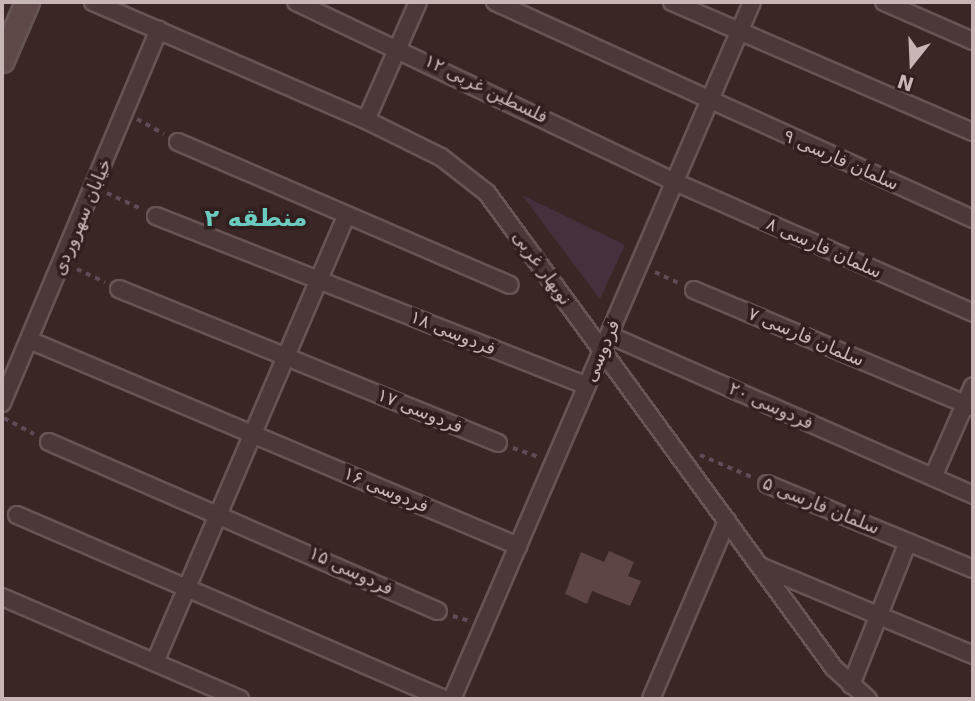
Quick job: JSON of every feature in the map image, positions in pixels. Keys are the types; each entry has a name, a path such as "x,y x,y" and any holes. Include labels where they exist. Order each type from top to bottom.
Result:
{"main road":[{"path":"2,60 27,2"}],"street":[{"name":"نوبهار غربی","path":"93,2 366,120 441,157 487,193 759,566 860,693"},
{"name":"فلسطین غربی ۱۲","path":"296,2 399,46 674,182"},
{"path":"366,120 418,2"},
{"name":"سلمان فارسی ۹","path":"495,2 973,219"},
{"path":"671,2 973,132"},
{"name":"فردوسی","path":"452,699 752,2"},
{"path":"884,2 973,41"},
{"name":"خیابان سهروردی","path":"2,403 127,113 159,30"},
{"path":"178,142 346,217 510,285"},
{"name":"سلمان فارسی ۸","path":"674,182 973,313"},
{"name":"فردوسی ۱۸","path":"156,216 587,386"},
{"path":"155,662 346,217"},
{"name":"فردوسی ۱۷","path":"119,289 498,443"},
{"name":"سلمان فارسی ۷","path":"694,290 969,405"},
{"name":"فردوسی ۲۰","path":"609,335 973,495"},
{"name":"فردوسی ۱۶","path":"29,340 518,546"},
{"path":"933,477 969,405 973,386"},
{"name":"فردوسی ۱۵","path":"49,442 220,512 438,611"},
{"name":"سلمان فارسی ۵","path":"766,484 973,569"},
{"path":"17,515 445,699"},
{"path":"651,699 727,521"},
{"path":"860,693 878,615 908,542"},
{"path":"759,566 973,654"},
{"path":"2,597 240,699"}],"path":[{"path":"127,113 178,142"},
{"path":"94,187 156,216"},
{"path":"62,262 119,289"},
{"path":"639,264 694,290"},
{"path":"2,417 49,442"},
{"name":"سلمان فارسی ۵","path":"669,442 766,484"},
{"path":"498,443 554,462"},
{"path":"438,611 484,625"}],"shaded area":[{"path":"522,195 625,245 600,299"}],"building":[{"path":"609,551 634,562 628,576 641,581 630,606 592,591 587,604 565,594 581,552 604,562"}],"district":[{"name":"منطقه ۲","path":"256,219"}]}
